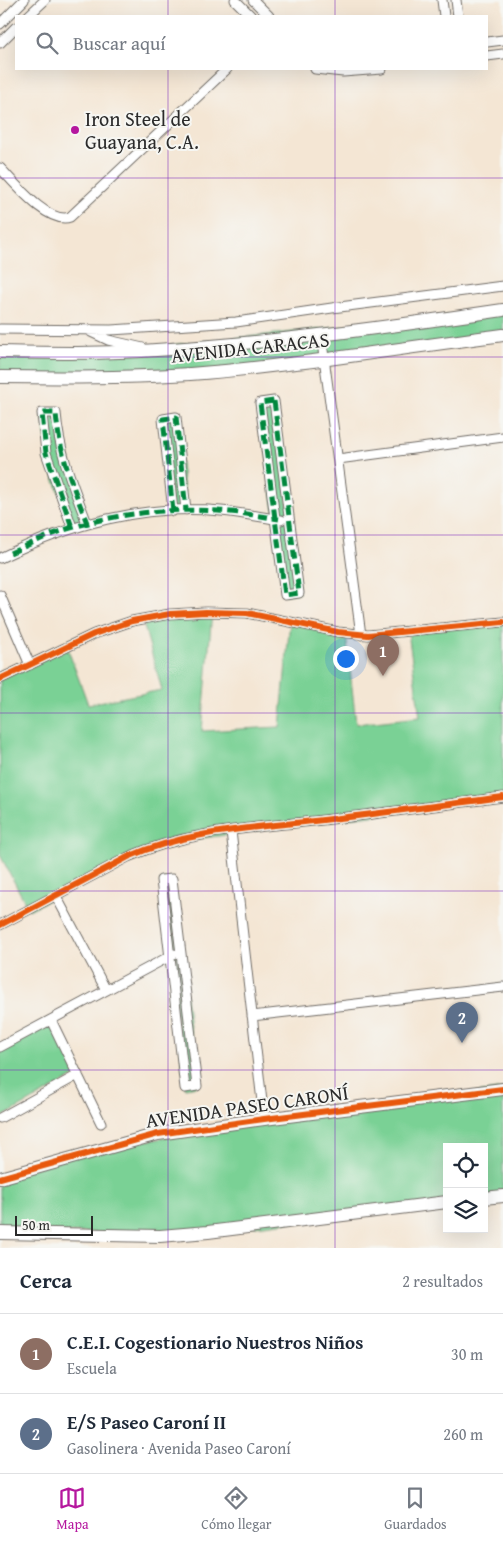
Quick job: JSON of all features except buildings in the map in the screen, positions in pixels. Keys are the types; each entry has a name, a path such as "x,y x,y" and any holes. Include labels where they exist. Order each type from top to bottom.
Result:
{"street":[{"path":"0,24 24,0"},
{"path":"29,15 45,0"},
{"path":"235,0 250,15"},
{"path":"253,0 268,15"},
{"path":"442,0 444,15"},
{"path":"456,0 458,15"},
{"path":"0,43 15,28"},
{"path":"488,42 503,40"},
{"path":"488,56 503,54"},
{"path":"0,168 28,197 45,211 61,218 70,217 226,70"},
{"path":"324,70 343,72 369,70"},
{"path":"0,329 89,330 236,322 503,286"},
{"name":"AVENIDA CARACAS","path":"0,352 155,350 237,344 321,335 503,310"},
{"path":"89,330 108,340 155,350"},
{"path":"321,335 361,635"},
{"name":"AVENIDA CARACAS","path":"0,377 158,376 324,358 503,335"},
{"path":"274,401 299,593 285,594 276,519 260,403 274,401"},
{"path":"72,527 46,453 42,413 56,413 58,438 65,464 87,523"},
{"path":"173,511 163,419 176,418 186,510"},
{"path":"338,459 503,437"},
{"path":"0,558 72,527 126,515 186,510 220,511 289,521"},
{"path":"0,594 30,665"},
{"path":"0,679 94,634 115,626 142,619 180,613 247,613 361,635 443,629 503,622"},
{"path":"0,925 146,849 178,840 231,831 503,797"},
{"path":"231,831 264,1118"},
{"path":"172,879 180,951 197,1086 185,1088 161,880 172,879"},
{"path":"56,896 106,990"},
{"path":"0,1047 180,951"},
{"path":"252,1016 503,987"},
{"path":"51,1020 101,1123"},
{"path":"0,1118 78,1075"},
{"name":"AVENIDA PASEO CARONÍ","path":"0,1178 138,1138 186,1129 503,1090"},
{"path":"488,1198 503,1196"},
{"path":"0,1233 160,1236 226,1230 443,1203"}],"green space":[{"path":"503,310 503,335 192,373 0,377 0,352 102,352"},
{"path":"274,401 299,593 285,595 260,403"},
{"path":"42,413 56,413 87,523 72,527 50,467"},
{"path":"176,417 186,510 173,511 163,419"},
{"path":"212,612 202,731 280,727 290,621 346,633 356,724 420,717 408,632 503,622 503,797 160,844 29,910 0,855 0,679 67,647 88,704 162,690 142,619"},
{"path":"172,879 197,1086 185,1088 161,880"},
{"path":"51,1020 78,1075 0,1118 0,1047"},
{"path":"503,1089 503,1196 488,1198 488,1143 443,1143 443,1203 208,1232 0,1233 0,1178 110,1146"}],"marked path":[{"path":"274,401 299,593 285,595 260,403 274,401"},
{"path":"72,527 46,453 42,413 56,413 63,456 87,523"},
{"path":"173,511 163,419 176,417 186,510"},
{"path":"10,553 50,535 74,527 127,515 163,511 200,510 241,513 279,519"}],"cycle path":[{"path":"0,679 94,634 132,621 170,614 206,612 247,613 338,632 368,635 503,622"},
{"path":"0,925 128,857 173,841 220,832 503,797"},
{"path":"0,1178 158,1134 503,1089"}],"place":[{"name":"Iron Steel de Guayana, C.A.","path":"75,130"},
{"name":"C.E.I. Cogestionario Nuestros Niños","path":"383,676"},
{"name":"E/S Paseo Caroní II","path":"462,1043"}]}
